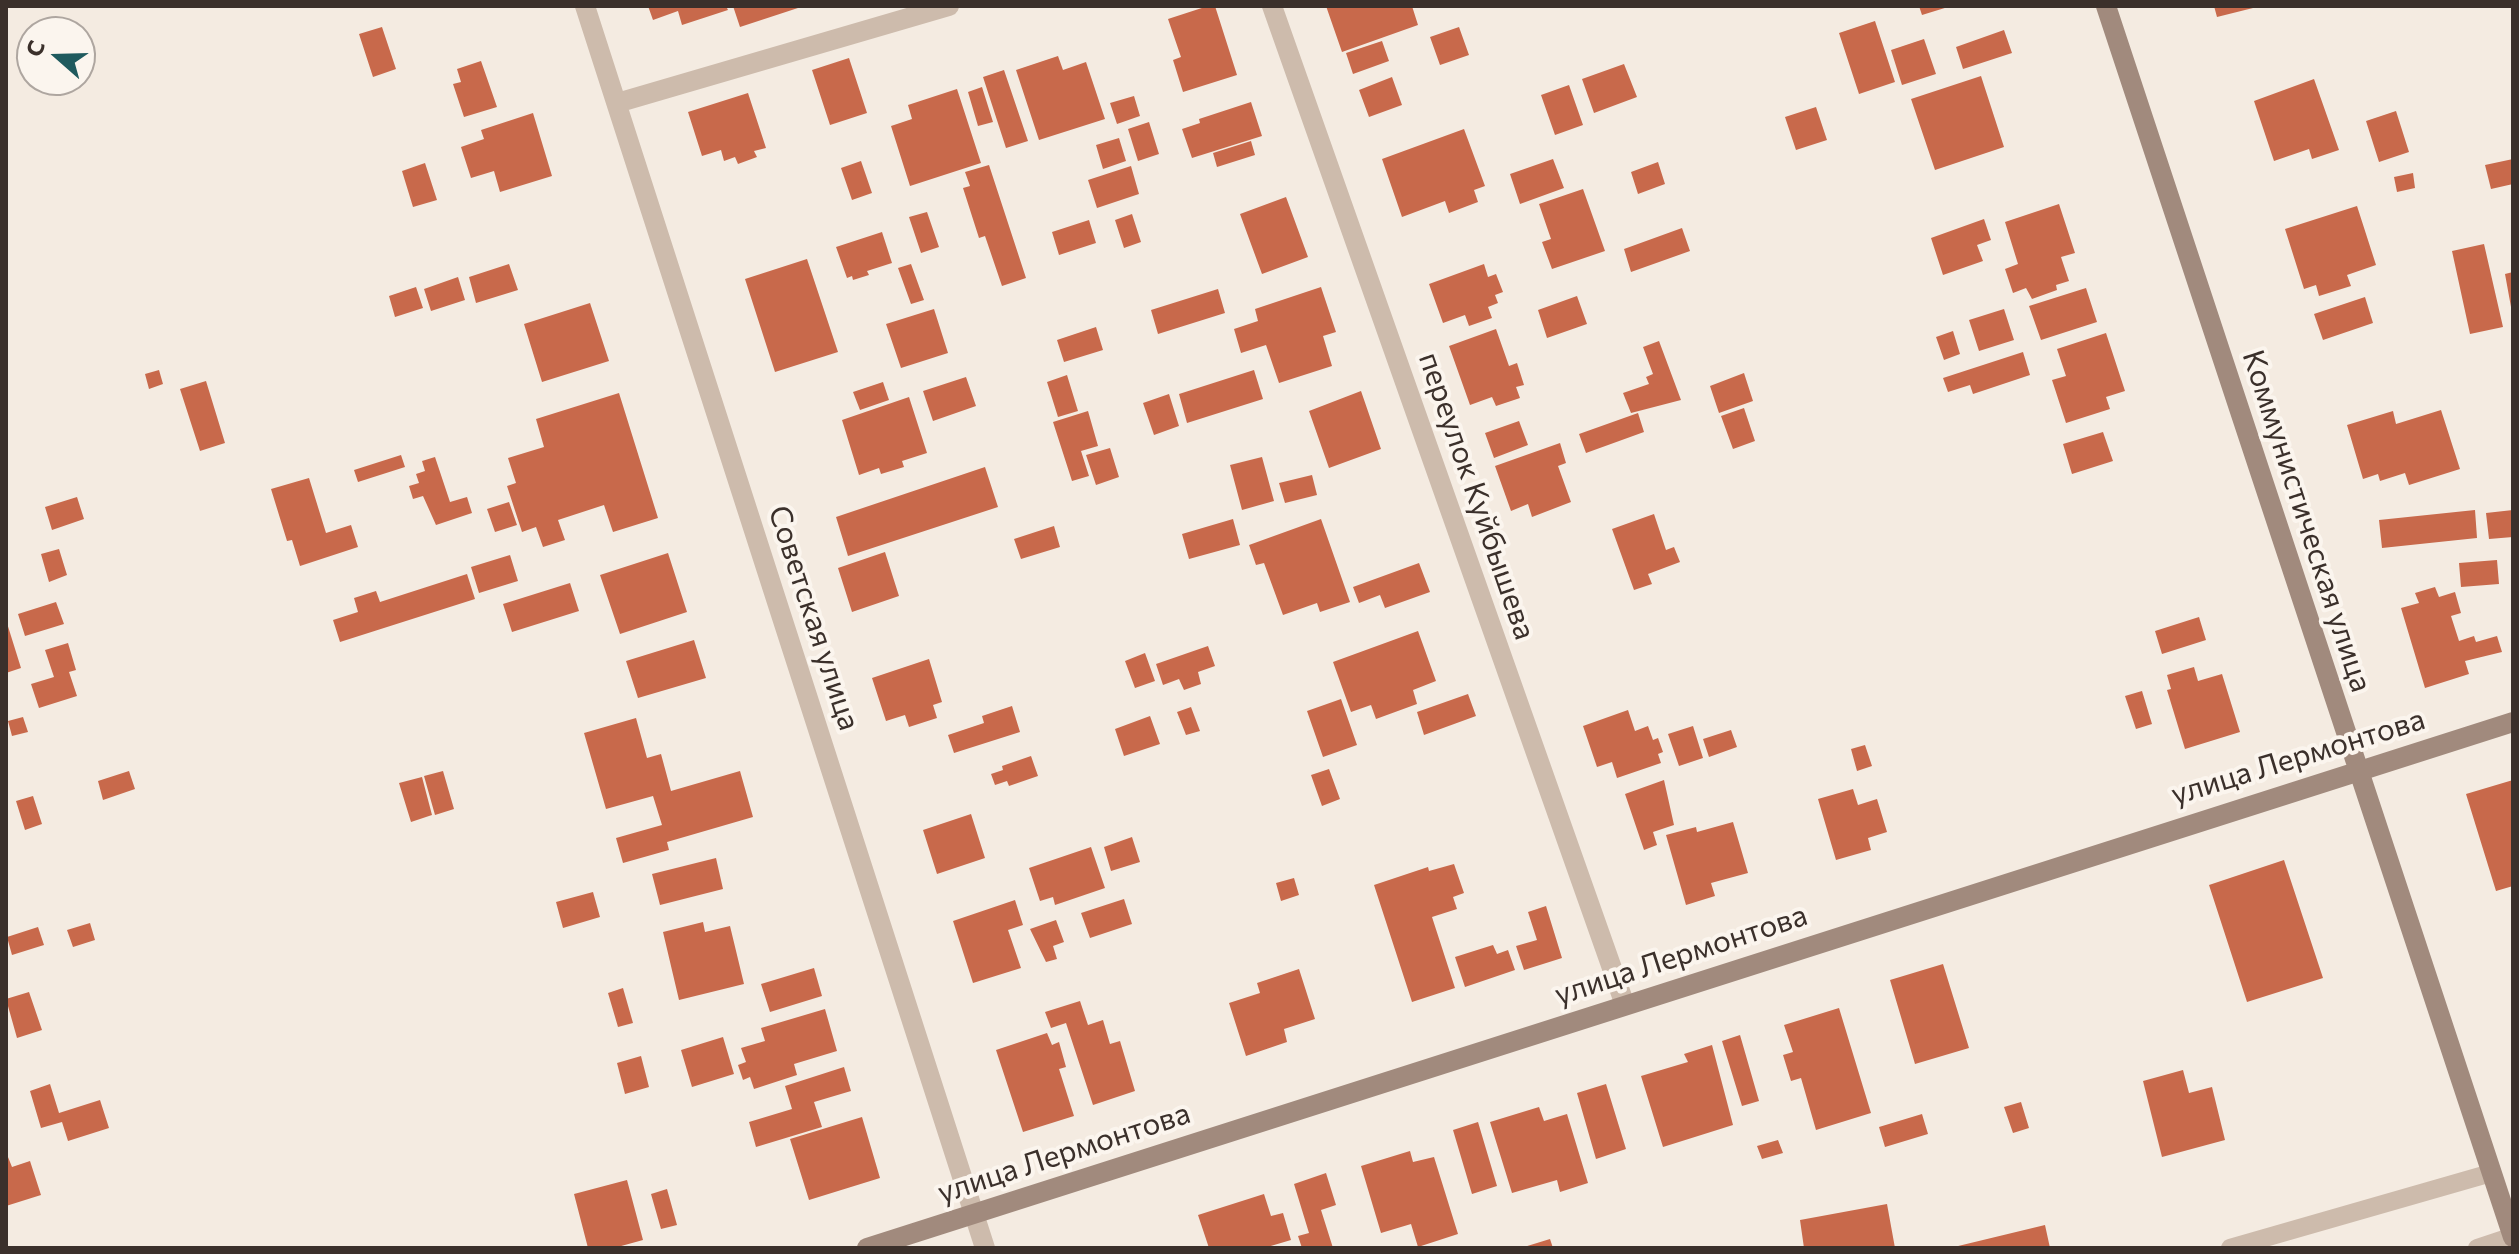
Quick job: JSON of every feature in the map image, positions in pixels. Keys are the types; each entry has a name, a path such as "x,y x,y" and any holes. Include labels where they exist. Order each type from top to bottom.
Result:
{"main road":[{"name":"Коммунистическая улица","path":"2106,6 2513,1236"},
{"name":"улица Лермонтова","path":"867,1248 2513,722"}],"street":[{"name":"Советская улица","path":"585,6 985,1248"},
{"path":"617,103 949,6"},
{"name":"переулок Куйбышева","path":"1272,6 1625,1005"}],"lane":[{"path":"2230,1248 2491,1173"},
{"path":"2477,1248 2513,1236"}],"building":[{"path":"648,6 726,6 728,10 682,25 678,11 653,20"},
{"path":"733,6 801,6 801,7 740,27"},
{"path":"1215,6 1237,75 1183,92 1173,60 1181,57 1168,19"},
{"path":"1326,6 1412,6 1418,25 1342,52"},
{"path":"1919,6 1948,6 1948,7 1922,15"},
{"path":"2214,6 2257,6 2257,7 2217,17"},
{"path":"1875,21 1895,82 1859,94 1839,33"},
{"path":"382,27 396,69 373,77 359,34"},
{"path":"1459,27 1469,55 1440,65 1430,37"},
{"path":"2004,30 2012,53 1963,69 1956,47"},
{"path":"1924,39 1936,74 1902,85 1891,50"},
{"path":"1382,41 1389,61 1353,74 1346,53"},
{"path":"1058,56 1063,70 1086,62 1105,119 1039,140 1016,70"},
{"path":"849,58 867,113 830,125 812,70"},
{"path":"481,61 497,107 464,117 453,84 461,82 457,69"},
{"path":"1624,64 1637,97 1594,113 1582,79"},
{"path":"1004,70 1028,141 1006,148 983,77"},
{"path":"1981,76 2004,147 1935,170 1911,99"},
{"path":"1392,77 1402,105 1369,117 1359,90"},
{"path":"2314,79 2339,150 2312,159 2309,149 2274,161 2254,101"},
{"path":"1569,85 1583,125 1555,135 1541,95"},
{"path":"982,87 993,122 978,126 968,92"},
{"path":"957,89 981,163 910,186 891,126 912,119 908,105"},
{"path":"748,93 766,148 754,151 757,157 738,164 735,157 724,161 721,150 702,156 688,112"},
{"path":"1134,96 1140,116 1117,124 1110,103"},
{"path":"1251,102 1262,136 1192,158 1182,129 1200,123 1199,119"},
{"path":"1816,107 1827,140 1796,150 1785,117"},
{"path":"2396,111 2409,152 2379,162 2366,121"},
{"path":"533,113 552,176 500,192 494,171 471,178 461,147 484,139 481,130"},
{"path":"1149,122 1159,154 1138,161 1128,129"},
{"path":"1464,129 1485,186 1474,190 1478,202 1449,213 1445,201 1402,217 1382,159"},
{"path":"1119,138 1126,161 1103,169 1096,145"},
{"path":"1251,141 1255,155 1217,167 1213,153"},
{"path":"1553,159 1564,188 1520,204 1510,174"},
{"path":"2513,159 2513,184 2491,189 2485,165"},
{"path":"861,161 872,193 852,200 841,168"},
{"path":"1658,162 1665,184 1638,194 1631,172"},
{"path":"425,163 437,200 413,207 402,171"},
{"path":"989,165 1026,278 1002,286 985,236 979,238 963,188 970,186 965,172"},
{"path":"1131,166 1139,194 1097,208 1088,180"},
{"path":"2413,173 2415,188 2397,192 2394,177"},
{"path":"1583,189 1605,251 1552,269 1542,242 1551,239 1539,204"},
{"path":"1286,197 1308,257 1262,274 1240,214"},
{"path":"2059,204 2075,253 2061,257 2069,281 2056,285 2057,290 2032,299 2026,288 2013,293 2005,269 2018,264 2005,222"},
{"path":"2357,206 2376,265 2347,275 2351,286 2319,296 2316,285 2304,289 2285,229"},
{"path":"927,212 939,247 921,253 909,217"},
{"path":"1132,214 1141,242 1124,248 1115,220"},
{"path":"1984,219 1991,240 1977,245 1983,261 1943,275 1931,238"},
{"path":"1089,220 1096,243 1059,255 1052,232"},
{"path":"1682,228 1690,251 1631,272 1624,249"},
{"path":"882,232 892,263 867,271 869,275 853,280 852,276 847,278 836,247"},
{"path":"2484,244 2503,327 2470,334 2452,251"},
{"path":"807,259 838,352 775,372 745,279"},
{"path":"509,264 518,290 476,303 469,277"},
{"path":"911,264 924,300 911,304 898,268"},
{"path":"1484,264 1488,277 1496,274 1503,292 1495,295 1498,303 1488,307 1492,318 1469,326 1465,315 1443,323 1429,284"},
{"path":"2513,272 2513,307 2511,307 2505,274"},
{"path":"458,277 465,300 431,311 424,289"},
{"path":"416,287 423,308 395,317 389,296"},
{"path":"1321,287 1336,332 1323,336 1332,366 1279,383 1266,345 1241,353 1234,329 1258,321 1255,309"},
{"path":"2086,288 2097,322 2041,340 2029,306"},
{"path":"1218,289 1225,313 1158,334 1151,310"},
{"path":"1577,296 1587,324 1547,338 1538,310"},
{"path":"2365,297 2373,323 2323,340 2314,314"},
{"path":"590,303 609,361 542,382 524,324"},
{"path":"934,309 948,353 901,368 886,324"},
{"path":"2004,309 2014,340 1979,351 1969,320"},
{"path":"1096,327 1103,350 1064,362 1057,340"},
{"path":"1496,329 1509,366 1517,363 1524,385 1516,387 1520,398 1496,406 1492,397 1470,405 1449,346"},
{"path":"1953,331 1960,354 1944,360 1936,337"},
{"path":"2106,333 2125,391 2106,397 2110,409 2066,423 2052,380 2066,376 2057,349"},
{"path":"1659,341 1681,400 1631,413 1623,393 1649,384 1646,377 1653,374 1643,347"},
{"path":"2023,352 2030,375 1973,394 1970,385 1948,392 1943,378"},
{"path":"159,370 163,384 149,389 145,374"},
{"path":"1254,370 1263,399 1187,423 1179,394"},
{"path":"1744,373 1753,401 1719,413 1710,386"},
{"path":"1067,375 1078,411 1058,417 1047,382"},
{"path":"966,377 976,406 933,421 923,391"},
{"path":"206,381 225,443 200,451 180,389"},
{"path":"883,382 889,400 860,410 853,392"},
{"path":"1361,391 1381,449 1329,468 1309,411"},
{"path":"619,393 658,518 613,532 604,505 558,520 565,540 543,547 536,527 522,532 507,486 516,483 508,458 544,447 536,419"},
{"path":"1169,394 1179,426 1154,435 1143,403"},
{"path":"909,397 927,453 902,461 904,467 881,474 879,468 859,475 842,420"},
{"path":"1744,408 1755,441 1733,449 1721,416"},
{"path":"2441,410 2460,469 2409,485 2405,473 2380,481 2378,474 2363,479 2347,425 2393,411 2396,424"},
{"path":"1088,411 1098,446 1081,451 1089,476 1072,481 1053,422"},
{"path":"1638,413 1644,432 1586,453 1579,434"},
{"path":"1519,421 1528,445 1494,458 1485,433"},
{"path":"2103,432 2113,461 2072,474 2063,444"},
{"path":"1560,443 1566,463 1558,466 1571,502 1532,517 1528,504 1511,511 1495,466"},
{"path":"1110,448 1119,477 1096,485 1086,455"},
{"path":"401,455 405,467 358,482 354,470"},
{"path":"435,457 450,502 467,497 472,513 436,525 423,496 413,499 409,486 419,483 416,474 425,471 422,461"},
{"path":"1262,457 1274,501 1242,510 1230,465"},
{"path":"985,467 998,507 848,556 836,517"},
{"path":"1312,475 1317,495 1285,503 1279,483"},
{"path":"309,478 326,533 351,525 358,547 300,566 292,540 287,541 271,489"},
{"path":"77,497 84,519 52,530 45,507"},
{"path":"509,502 517,525 495,532 487,509"},
{"path":"2475,510 2477,538 2382,548 2379,520"},
{"path":"2513,510 2513,537 2489,539 2486,513"},
{"path":"1654,514 1666,550 1674,547 1680,562 1648,574 1652,584 1634,590 1612,529"},
{"path":"1233,519 1240,545 1189,559 1182,534"},
{"path":"1321,519 1350,602 1320,612 1317,603 1283,615 1264,563 1256,565 1249,545"},
{"path":"1054,526 1060,547 1021,559 1014,539"},
{"path":"59,549 67,575 49,582 41,554"},
{"path":"885,552 899,596 852,612 838,568"},
{"path":"668,553 687,612 620,634 600,575"},
{"path":"510,555 518,581 479,593 471,567"},
{"path":"2497,560 2499,584 2461,587 2459,563"},
{"path":"1419,563 1430,592 1385,608 1380,595 1359,603 1353,587"},
{"path":"467,574 475,599 340,642 333,620 358,612 354,598 376,591 380,602"},
{"path":"570,583 579,611 512,632 503,604"},
{"path":"2435,587 2439,597 2455,592 2461,613 2451,616 2459,641 2474,636 2476,642 2497,636 2502,652 2465,661 2469,674 2425,688 2401,608 2419,603 2415,593"},
{"path":"56,602 64,624 25,636 18,614"},
{"path":"2199,617 2206,640 2162,654 2155,631"},
{"path":"6,620 21,668 6,673"},
{"path":"1418,631 1436,681 1413,690 1417,704 1376,719 1371,705 1351,712 1333,662"},
{"path":"694,640 706,678 638,698 626,661"},
{"path":"68,643 76,670 69,672 77,696 39,708 31,684 54,677 45,650"},
{"path":"1208,646 1215,666 1198,672 1201,684 1184,690 1179,679 1163,685 1156,664"},
{"path":"1145,653 1155,681 1135,688 1125,661"},
{"path":"929,659 942,702 933,705 937,718 909,727 905,715 886,721 872,678"},
{"path":"2194,667 2198,681 2222,674 2240,732 2185,749 2167,690 2171,689 2167,675"},
{"path":"2142,691 2152,724 2136,729 2125,696"},
{"path":"1468,694 1476,716 1424,735 1417,712"},
{"path":"1341,699 1357,745 1323,757 1307,711"},
{"path":"1012,706 1020,732 954,753 948,735 984,723 982,716"},
{"path":"1191,707 1200,731 1186,735 1177,712"},
{"path":"1628,710 1635,731 1648,726 1653,740 1658,738 1663,752 1658,754 1661,763 1617,778 1612,762 1597,767 1583,726"},
{"path":"1150,716 1160,744 1124,756 1115,729"},
{"path":"23,717 28,732 12,736 8,721"},
{"path":"636,718 647,758 661,754 671,791 740,771 753,817 667,842 669,850 623,863 616,838 662,825 653,796 606,809 584,733"},
{"path":"1693,726 1703,758 1679,766 1668,734"},
{"path":"1731,730 1737,747 1709,757 1703,739"},
{"path":"1865,745 1872,766 1857,771 1851,749"},
{"path":"1031,756 1038,776 1009,786 1007,781 995,785 991,774 1003,770 1002,766"},
{"path":"1329,769 1340,799 1322,806 1311,775"},
{"path":"129,771 135,789 103,800 98,781"},
{"path":"443,771 454,809 435,815 424,776"},
{"path":"422,777 432,815 411,822 399,783"},
{"path":"1664,780 1674,825 1653,832 1657,845 1644,850 1625,794"},
{"path":"2513,780 2513,886 2496,891 2466,794"},
{"path":"1853,789 1858,805 1877,799 1887,832 1868,838 1871,850 1836,860 1818,799"},
{"path":"33,796 42,824 25,830 16,801"},
{"path":"971,814 985,858 937,874 923,830"},
{"path":"1733,822 1748,873 1711,883 1715,896 1686,905 1666,835 1696,827 1697,832"},
{"path":"1132,837 1140,862 1111,871 1104,847"},
{"path":"1091,847 1105,888 1055,905 1053,897 1040,901 1029,868"},
{"path":"716,858 723,889 660,905 652,874"},
{"path":"2284,860 2323,978 2247,1002 2209,885"},
{"path":"1454,864 1464,893 1453,897 1457,909 1432,917 1455,988 1412,1002 1374,885 1428,867 1429,871"},
{"path":"1294,878 1299,895 1281,901 1276,883"},
{"path":"593,892 600,917 563,928 556,902"},
{"path":"1124,899 1132,924 1090,938 1081,913"},
{"path":"1015,900 1023,925 1008,930 1021,968 973,983 953,921"},
{"path":"1546,906 1562,958 1524,970 1516,946 1537,940 1528,912"},
{"path":"1056,920 1064,942 1053,946 1057,959 1046,962 1030,929"},
{"path":"703,922 705,932 730,926 744,984 679,1000 663,932"},
{"path":"90,923 95,940 73,947 67,930"},
{"path":"38,927 44,945 12,955 7,937"},
{"path":"1493,945 1497,954 1508,950 1515,970 1465,987 1455,957"},
{"path":"1943,964 1969,1048 1915,1064 1890,980"},
{"path":"814,968 822,996 770,1012 761,984"},
{"path":"1299,969 1315,1019 1284,1029 1287,1042 1246,1056 1229,1003 1260,993 1257,983"},
{"path":"623,988 633,1023 618,1027 608,993"},
{"path":"29,992 42,1030 17,1038 6,999"},
{"path":"1080,1001 1088,1025 1103,1020 1110,1044 1120,1041 1135,1091 1093,1105 1066,1023 1051,1028 1045,1012"},
{"path":"1839,1008 1871,1113 1816,1130 1801,1078 1791,1081 1783,1055 1793,1052 1784,1025"},
{"path":"825,1009 837,1051 794,1064 797,1075 754,1089 750,1077 743,1080 738,1065 746,1062 741,1048 765,1041 761,1028"},
{"path":"1047,1033 1052,1045 1059,1042 1066,1067 1059,1069 1074,1116 1023,1132 996,1050"},
{"path":"1740,1035 1759,1101 1742,1106 1722,1041"},
{"path":"723,1037 734,1074 692,1087 681,1050"},
{"path":"1712,1045 1733,1125 1663,1147 1641,1076 1688,1062 1684,1054"},
{"path":"641,1056 649,1087 625,1094 617,1063"},
{"path":"844,1067 851,1091 814,1102 822,1127 756,1147 749,1122 792,1109 785,1086"},
{"path":"2183,1070 2189,1093 2212,1087 2225,1140 2162,1157 2143,1081"},
{"path":"50,1084 59,1113 100,1100 109,1128 68,1141 62,1122 41,1128 30,1091"},
{"path":"1606,1084 1626,1149 1596,1159 1577,1093"},
{"path":"2021,1102 2029,1128 2013,1133 2004,1107"},
{"path":"1539,1107 1544,1121 1567,1114 1588,1183 1560,1192 1557,1180 1512,1193 1490,1122"},
{"path":"1922,1114 1928,1134 1885,1147 1879,1127"},
{"path":"862,1117 880,1178 809,1200 790,1139"},
{"path":"1478,1122 1497,1186 1472,1194 1453,1130"},
{"path":"1778,1140 1783,1153 1762,1159 1757,1146"},
{"path":"1410,1151 1413,1162 1434,1157 1458,1234 1418,1247 1411,1224 1381,1233 1361,1166"},
{"path":"6,1152 12,1167 30,1161 41,1195 6,1206"},
{"path":"1326,1173 1336,1205 1321,1210 1333,1248 1302,1248 1298,1236 1309,1233 1294,1184"},
{"path":"627,1180 643,1240 614,1248 588,1248 574,1194"},
{"path":"667,1189 677,1225 661,1229 651,1194"},
{"path":"1264,1194 1271,1216 1283,1213 1291,1240 1264,1248 1209,1248 1198,1215"},
{"path":"1887,1204 1895,1248 1804,1248 1800,1220"},
{"path":"2045,1225 2050,1248 1954,1248 1954,1247"},
{"path":"1550,1239 1553,1248 1524,1248 1524,1247"}]}
